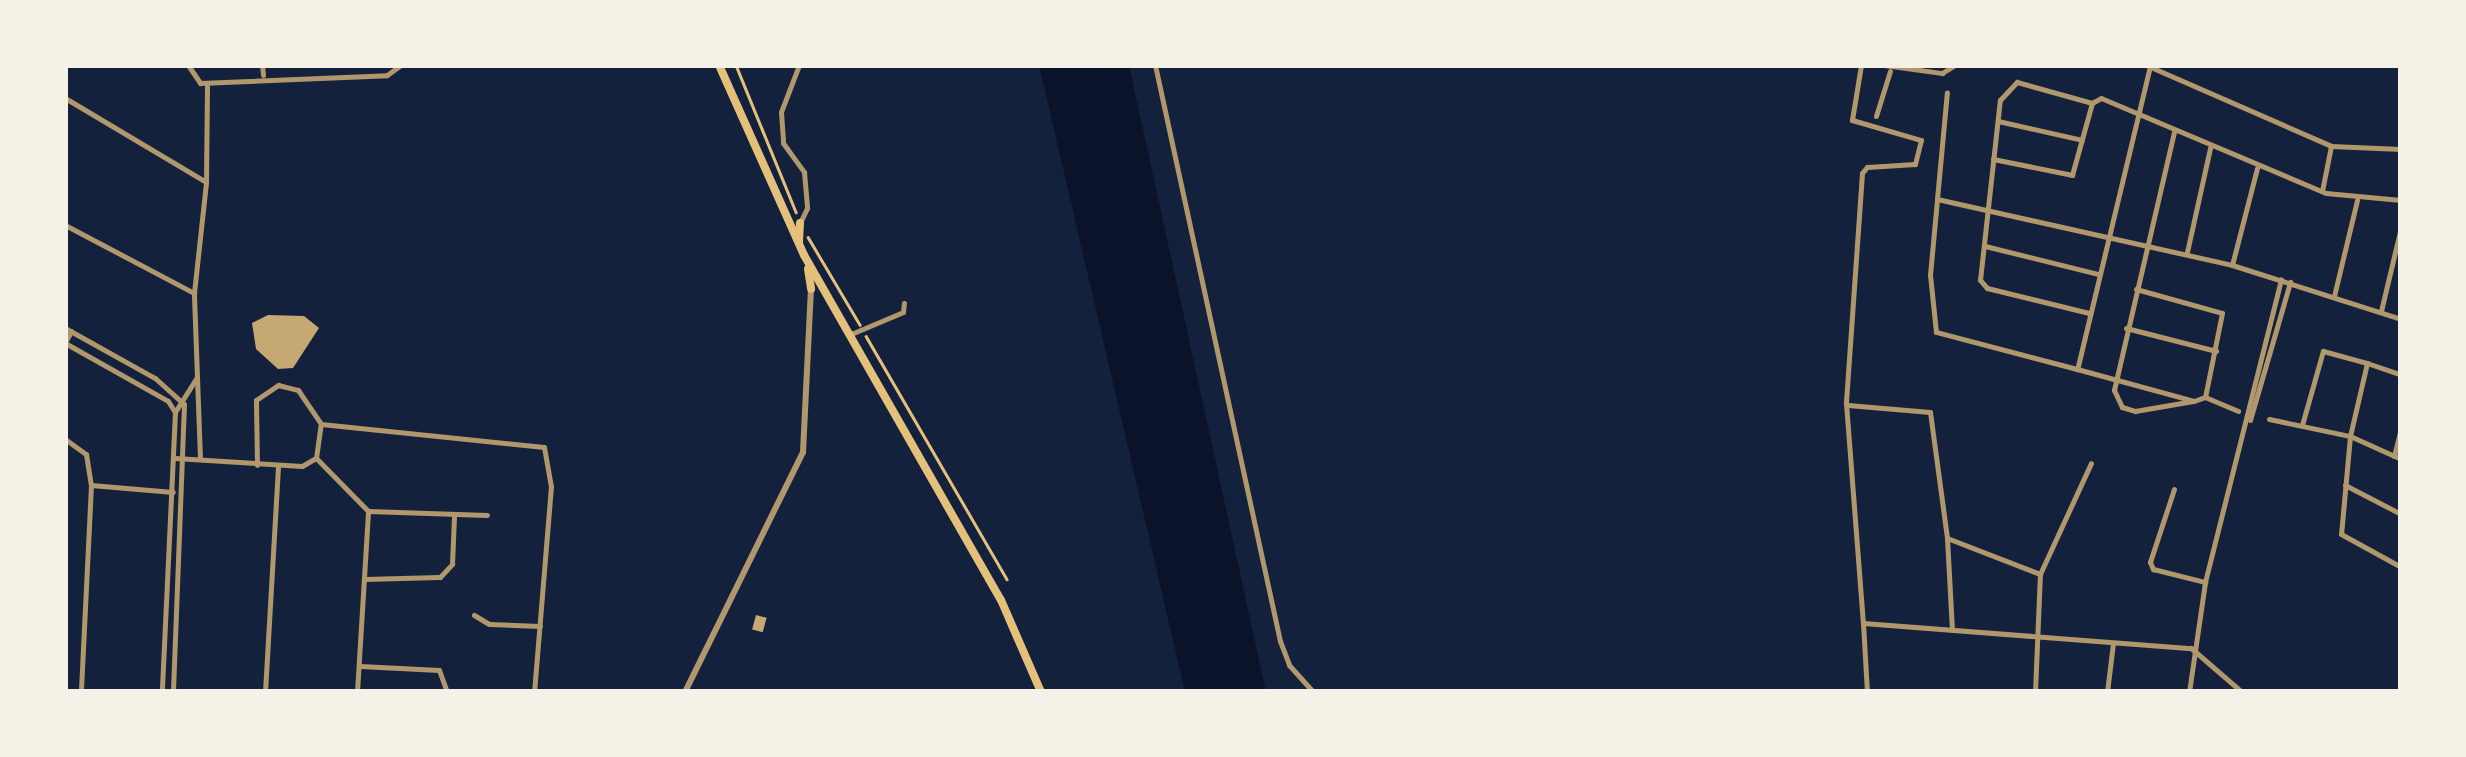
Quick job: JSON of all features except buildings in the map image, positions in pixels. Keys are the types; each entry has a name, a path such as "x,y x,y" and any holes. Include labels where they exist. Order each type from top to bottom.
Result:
{"main road":[{"path":"719,65 802,250 1001,600 1041,692"},
{"path":"800,223 811,289"}],"street":[{"path":"188,65 196,80 206,83 263,75 387,76 401,65"},
{"path":"262,65 263,75"},
{"path":"328,65 329,76"},
{"path":"800,65 781,112 783,142 804,172 807,208 800,223"},
{"path":"1155,65 1280,641 1289,666 1313,692"},
{"path":"1861,65 1852,120 1920,140 1915,164 1867,166 1862,173 1846,403 1867,692"},
{"path":"1876,116 1887,68 1942,73 1955,65"},
{"path":"2077,369 2148,66 2331,146 2401,150"},
{"path":"2089,312 1982,286 2000,100 2016,82 2092,103"},
{"path":"200,460 194,293 206,182 206,83"},
{"path":"1947,92 1930,275 1936,332 2194,400"},
{"path":"65,98 206,182"},
{"path":"1993,159 2072,175 2092,103 2100,98 2257,168 2322,191 2357,200 2401,200"},
{"path":"1998,121 2082,140"},
{"path":"2174,132 2126,328 2116,379 2117,400 2128,410 2150,412 2205,397 2238,411"},
{"path":"2322,191 2331,146"},
{"path":"2187,254 2210,148"},
{"path":"2232,265 2257,168"},
{"path":"1937,199 2108,234 2232,265 2401,319"},
{"path":"2334,296 2357,200"},
{"path":"65,225 194,293"},
{"path":"2381,311 2401,227"},
{"path":"1985,246 2098,274"},
{"path":"2254,405 2281,279"},
{"path":"2188,692 2191,648 2205,582 2290,282"},
{"path":"686,692 803,452 811,289"},
{"path":"2136,290 2222,312 2205,397"},
{"path":"851,334 903,312 904,303"},
{"path":"2126,328 2216,351"},
{"path":"162,692 176,412 168,402 65,343 68,330 155,378 184,404 185,458 173,692"},
{"path":"2268,333 2276,335"},
{"path":"2302,426 2323,351 2401,374"},
{"path":"2367,364 2350,436 2343,538 2401,567"},
{"path":"176,412 184,404 198,373"},
{"path":"257,465 256,400 268,388 298,390 321,424 316,458"},
{"path":"1846,403 1855,409 1923,408 1934,417 1952,631"},
{"path":"2269,419 2350,436 2398,458 2401,427"},
{"path":"321,424 544,447 552,486 534,692"},
{"path":"65,439 86,454 91,485 80,692"},
{"path":"174,458 278,467 302,466 316,458"},
{"path":"316,458 368,512 487,515"},
{"path":"2035,692 2040,574 2091,462"},
{"path":"265,692 278,467"},
{"path":"91,485 183,490"},
{"path":"2345,485 2401,514"},
{"path":"2174,488 2150,562 2153,569 2205,582"},
{"path":"357,692 368,512"},
{"path":"364,579 440,578 452,564 454,516"},
{"path":"1946,538 2040,574"},
{"path":"474,615 488,624 540,626"},
{"path":"1863,623 2191,648 2242,692"},
{"path":"2107,692 2113,643"},
{"path":"360,666 439,670 447,692"}],"path":[{"path":"736,65 800,223 1008,580"}],"water":[{"path":"1039,65 1129,65 1266,692 1185,692"}]}
